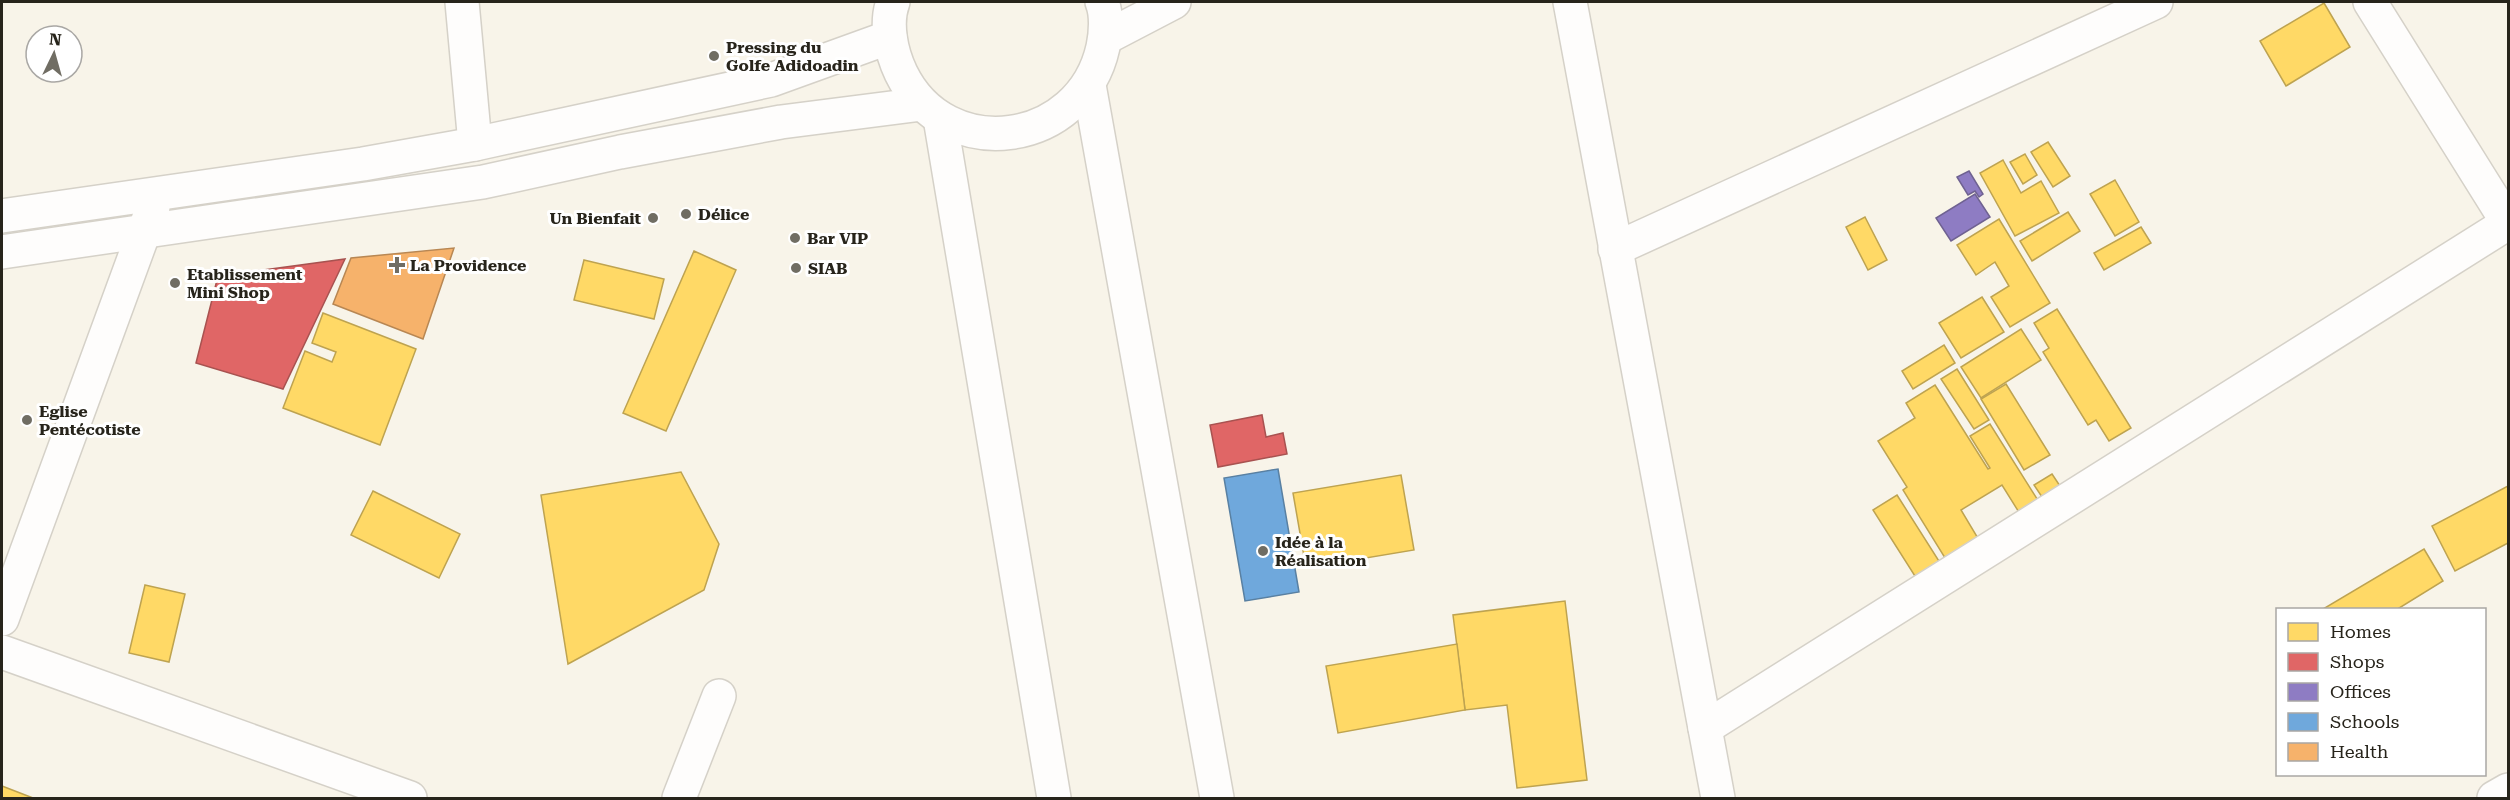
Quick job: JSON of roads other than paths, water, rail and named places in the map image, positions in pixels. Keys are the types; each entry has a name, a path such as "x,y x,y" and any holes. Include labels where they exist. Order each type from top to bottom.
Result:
{"street":[{"path":"462,2 475,144"},
{"path":"893,2 890,37 895,62 906,85 931,111 971,131 1005,134 1038,127 1066,110 1089,85 1100,62 1105,38 1102,2"},
{"path":"1105,38 1174,2"},
{"path":"1570,2 1718,798"},
{"path":"1615,249 2156,2"},
{"path":"1705,728 2508,223 2370,2"},
{"path":"2,216 157,195 475,144 771,80 890,37"},
{"path":"1089,85 1217,798"},
{"path":"2,252 483,182 620,152 781,122 931,111"},
{"path":"931,111 1054,798"},
{"path":"2,619 157,195"},
{"path":"2,652 410,798"},
{"path":"679,798 719,696"},
{"path":"2494,798 2508,790"}],"place":[{"name":"Pressing du Golfe Adidoadin","path":"714,56"},
{"name":"Délice","path":"686,214"},
{"name":"Un Bienfait","path":"653,218"},
{"name":"Bar VIP","path":"795,238"},
{"name":"La Providence","path":"397,265"},
{"name":"SIAB","path":"796,268"},
{"name":"Etablissement Mini Shop","path":"175,283"},
{"name":"Eglise Pentécotiste","path":"27,420"},
{"name":"Idée à la Réalisation","path":"1263,551"}]}
